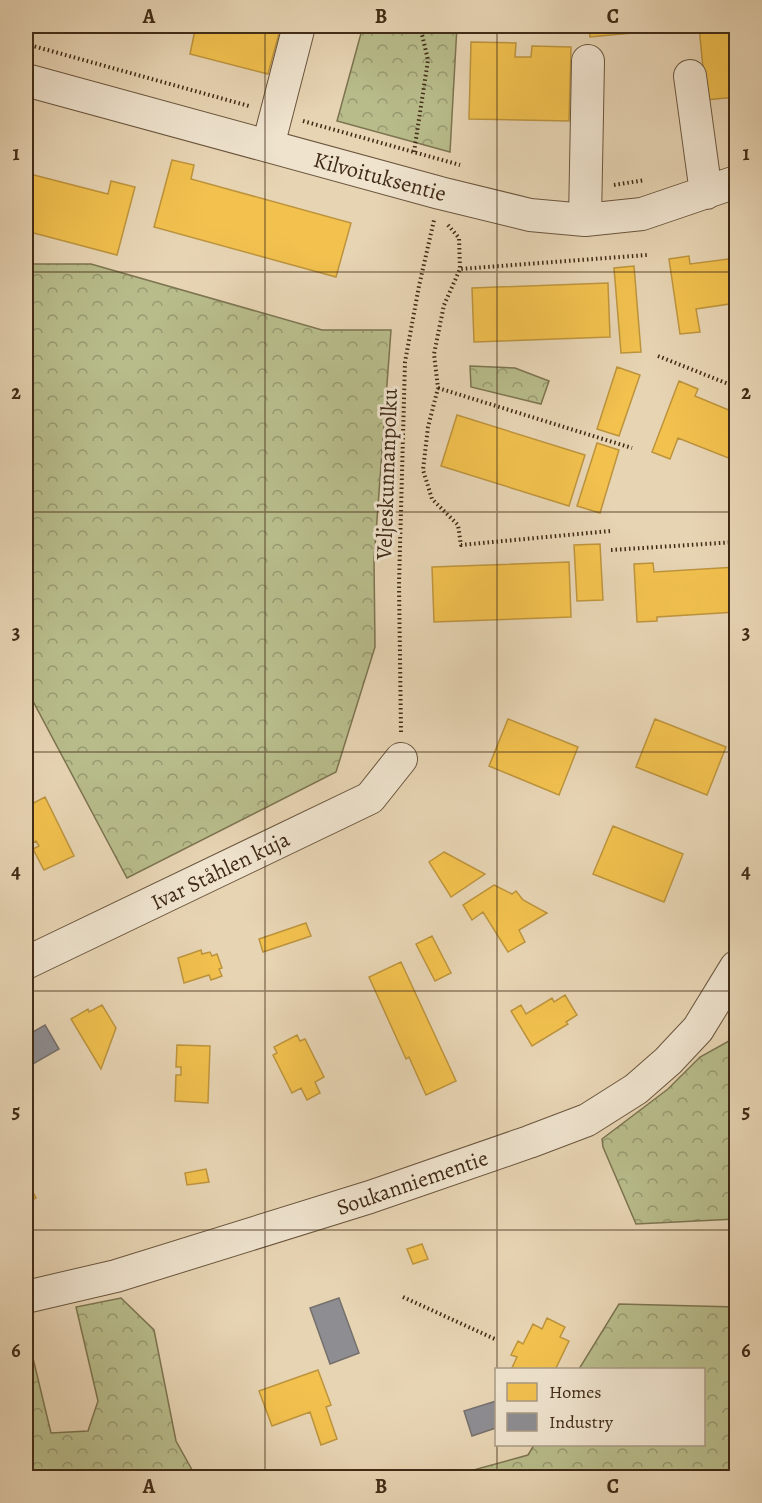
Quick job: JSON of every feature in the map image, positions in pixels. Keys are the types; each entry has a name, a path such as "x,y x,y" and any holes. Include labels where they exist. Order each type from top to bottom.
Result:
{"street":[{"path":"268,146 299,26"},
{"path":"585,205 588,61"},
{"path":"690,76 706,193"},
{"name":"Kilvoituksentie","path":"26,80 268,146 433,209 530,215 585,205 642,214 736,182"},
{"name":"Ivar Ståhlen kuja","path":"26,963 370,798 401,759"},
{"name":"Soukanniementie","path":"26,1297 116,1276 370,1197 587,1120 636,1089 668,1061 698,1029 736,967"}],"path":[{"path":"414,152 428,60 420,26"},
{"path":"26,44 469,168"},
{"path":"585,205 650,179"},
{"path":"433,209 459,238 460,269 444,305 434,354 438,388 428,427 423,470 432,499 458,525 461,544 610,531"},
{"name":"Veljeskunnanpolku","path":"401,759 399,584 405,362 433,209"},
{"path":"460,269 647,255"},
{"path":"658,356 736,385"},
{"path":"438,388 632,448"},
{"path":"611,550 736,542"},
{"path":"403,1297 497,1340"}],"green space":[{"path":"363,26 457,26 450,152 337,121"},
{"path":"26,264 91,264 322,330 391,330 374,560 375,647 336,772 127,878 26,688"},
{"path":"470,366 515,368 549,381 541,404 471,387"},
{"path":"736,1037 736,1219 636,1224 603,1147 602,1139 668,1089 700,1057"},
{"path":"121,1298 154,1330 176,1441 196,1477 26,1477 26,1351 32,1354 51,1433 88,1431 98,1401 76,1307"},
{"path":"619,1304 736,1307 736,1477 448,1477 528,1455 533,1446 705,1446 705,1368 580,1368"}],"building: Homes":[{"path":"190,26 281,26 268,74 190,54 195,30 189,29"},
{"path":"589,26 708,26 590,37"},
{"path":"699,26 736,26 736,97 706,100"},
{"path":"471,42 516,43 515,57 531,57 532,46 571,47 569,121 469,119"},
{"path":"172,160 194,165 191,179 351,223 336,277 154,227"},
{"path":"26,173 108,194 111,181 135,187 117,255 26,231"},
{"path":"689,256 690,264 736,258 736,303 696,309 700,332 680,334 669,259"},
{"path":"634,266 641,352 621,353 614,268"},
{"path":"608,283 610,337 474,342 472,288"},
{"path":"617,367 640,375 619,436 597,429"},
{"path":"679,381 698,389 695,396 736,413 736,461 678,438 670,459 652,452"},
{"path":"457,415 585,455 569,506 441,466"},
{"path":"597,443 619,450 600,513 577,506"},
{"path":"600,544 603,600 577,601 574,545"},
{"path":"569,562 571,617 434,622 432,567"},
{"path":"653,563 654,572 736,567 736,612 657,617 657,621 637,622 634,564"},
{"path":"508,719 578,747 559,795 489,766"},
{"path":"655,719 726,747 707,795 636,767"},
{"path":"45,797 74,856 44,870 33,849 39,846 36,841 26,846 26,807"},
{"path":"613,826 683,854 664,902 593,874"},
{"path":"444,852 485,874 451,897 429,862"},
{"path":"494,885 512,894 516,891 523,900 547,913 519,930 525,942 508,952 483,912 472,920 463,905"},
{"path":"306,923 311,936 263,952 259,939"},
{"path":"432,936 451,973 435,981 416,944"},
{"path":"201,950 202,954 210,952 212,956 217,954 222,976 211,980 209,975 184,983 178,958"},
{"path":"401,962 456,1081 426,1095 409,1057 406,1059 369,977"},
{"path":"565,995 577,1015 566,1022 568,1024 532,1046 511,1011 521,1005 526,1014 552,998 554,1002"},
{"path":"102,1005 116,1028 101,1069 71,1019 88,1009 89,1012"},
{"path":"297,1035 300,1041 305,1039 324,1077 315,1082 320,1093 307,1100 301,1088 292,1093 273,1055 277,1053 274,1047"},
{"path":"177,1045 210,1046 208,1103 175,1101 176,1075 181,1075 181,1067 176,1067"},
{"path":"206,1169 209,1182 187,1185 185,1173"},
{"path":"26,1179 36,1198 26,1203"},
{"path":"422,1244 428,1259 413,1264 407,1249"},
{"path":"547,1318 565,1327 560,1337 569,1341 556,1368 512,1368 517,1357 511,1355 518,1341 523,1344 533,1324 542,1329"},
{"path":"318,1370 331,1405 326,1407 337,1439 321,1445 310,1412 272,1426 259,1391"}],"building: Industry":[{"path":"45,1025 59,1049 26,1068 26,1036"},
{"path":"339,1298 359,1353 330,1364 310,1308"},
{"path":"495,1401 495,1428 472,1436 464,1411"}]}
